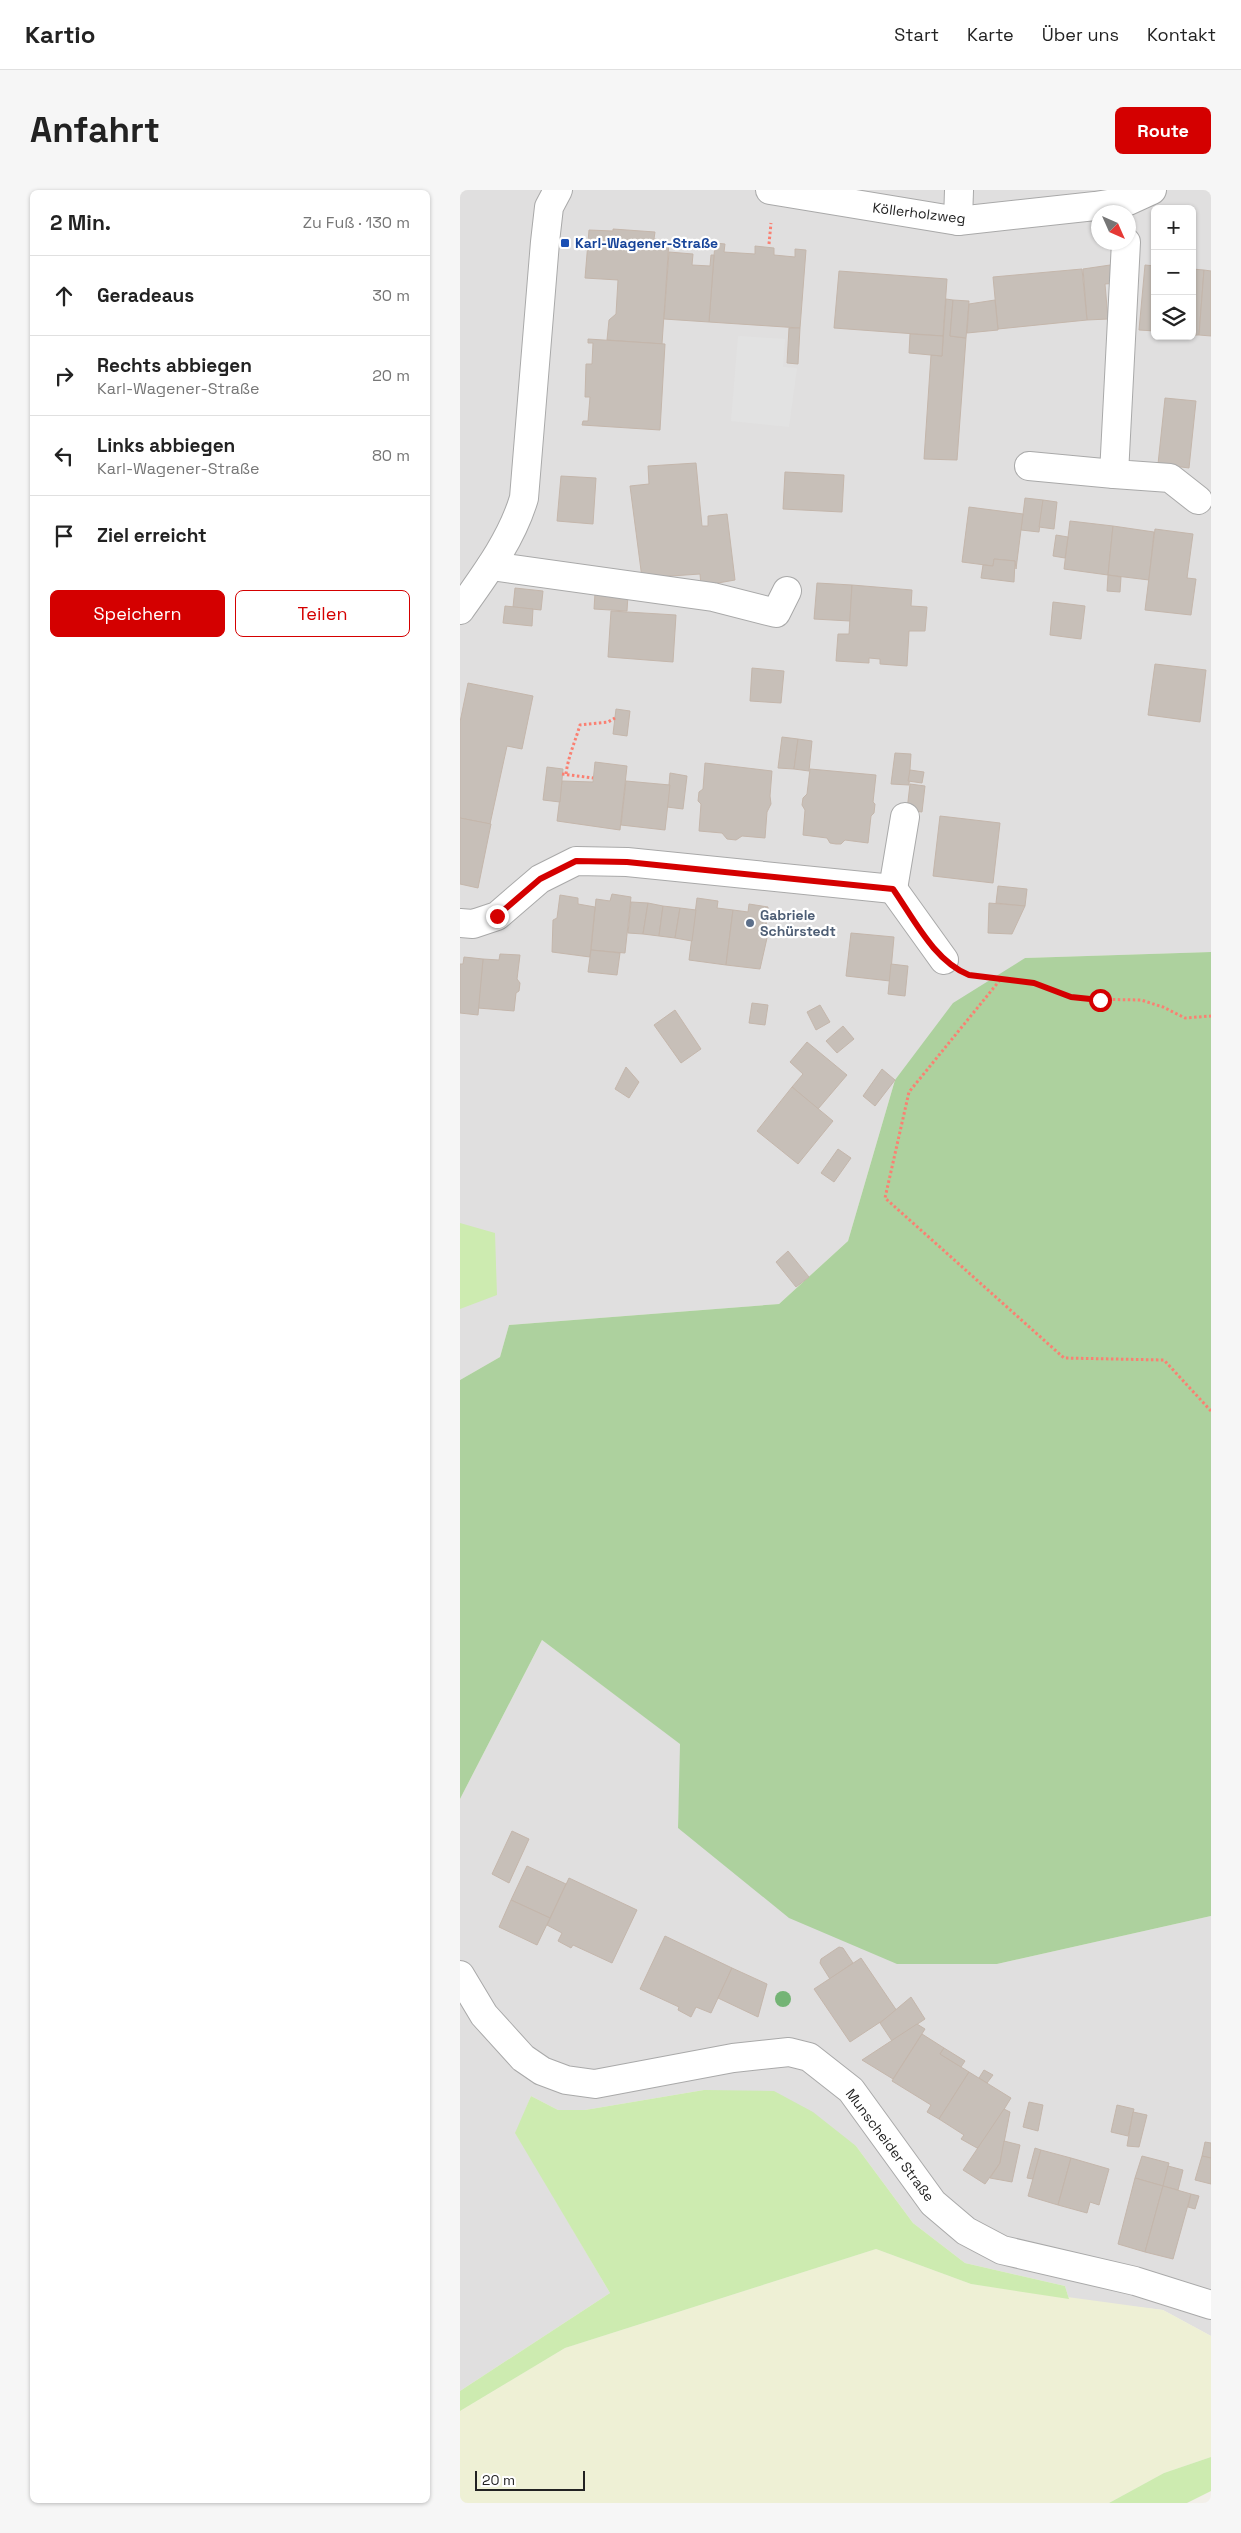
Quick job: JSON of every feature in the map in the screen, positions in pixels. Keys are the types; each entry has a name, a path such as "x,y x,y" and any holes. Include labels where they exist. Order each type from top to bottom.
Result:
{"street":[{"path":"460,610 491,566 515,523 524,498 546,233 549,207 558,190"},
{"name":"Köllerholzweg","path":"770,190 958,221 1136,201"},
{"path":"958,221 959,190"},
{"path":"1114,474 1126,250"},
{"path":"1029,466 1170,478 1198,500"},
{"path":"491,566 713,597 776,613 787,591"},
{"path":"905,818 893,889 944,960"},
{"path":"460,923 473,924 497,916 540,879 576,861 627,862 893,889"},
{"name":"Munscheider Straße","path":"460,1975 484,2015 516,2051 542,2071 566,2080 595,2084 733,2058 789,2052 809,2057 851,2090 933,2203 966,2230 1002,2250 1135,2281 1211,2305"}],"path":[{"path":"591,779 564,774 580,725 608,722 615,718"},
{"path":"944,960 969,975 1034,983 1071,997 1141,1000 1163,1007 1184,1018 1211,1016"},
{"path":"1000,980 909,1092 885,1198 1064,1358 1164,1360 1211,1411"}],"shaded area":[{"path":"460,190 1211,190 1211,952 1025,958 895,1080 848,1241 779,1304 509,1325 500,1357 460,1380"},
{"path":"738,336 785,339 783,367 797,368 789,427 731,421"},
{"path":"542,1640 681,1744 678,1828 997,1964 1211,1916 1211,2336 1163,2310 1069,2299 1065,2286 965,2263 913,2223 856,2146 704,2090 585,2110 558,2110 531,2096 516,2133 610,2293 460,2391 460,1799"}],"green space":[{"path":"1211,952 1211,1916 997,1964 897,1964 789,1918 678,1828 680,1744 542,1640 460,1799 460,1380 500,1357 509,1325 779,1304 848,1241 895,1080 953,1003 1025,958"},
{"path":"460,1223 495,1233 497,1295 460,1309"},
{"path":"704,2090 774,2091 813,2112 856,2146 913,2223 965,2263 1065,2286 1069,2299 971,2284 876,2249 565,2348 460,2411 460,2391 610,2293 515,2133 531,2096 558,2110 585,2110"},
{"path":"876,2249 971,2284 1163,2310 1211,2336 1211,2457 1164,2473 1109,2503 460,2503 460,2411 565,2348"},
{"path":"1211,2457 1211,2491 1187,2503 1109,2503 1164,2473"}],"building":[{"path":"613,229 655,232 654,239 669,241 662,344 607,340 609,320 616,314 618,280 585,278 589,230 613,231"},
{"path":"715,243 725,244 724,252 755,254 755,246 774,248 774,255 795,257 795,249 806,250 800,328 709,322"},
{"path":"669,252 693,254 692,265 710,266 711,255 714,255 709,322 664,319"},
{"path":"1117,264 1118,283 1105,284 1108,319 1087,320 1083,269"},
{"path":"1145,265 1151,266 1151,331 1139,330"},
{"path":"1082,269 1087,320 998,329 993,277"},
{"path":"1196,269 1204,270 1199,335 1196,335"},
{"path":"1204,270 1211,271 1211,336 1199,335"},
{"path":"839,271 947,279 943,336 834,328"},
{"path":"946,299 953,300 950,336 966,338 957,460 924,459 931,355 942,356"},
{"path":"953,300 969,301 966,338 950,336"},
{"path":"995,300 998,330 967,333 969,304"},
{"path":"789,328 800,328 798,364 787,363"},
{"path":"910,334 943,336 942,356 909,353"},
{"path":"588,339 665,344 660,430 582,425 583,421 588,421 590,397 585,397 586,364 592,364 593,343 588,343"},
{"path":"1165,398 1196,401 1189,468 1158,464"},
{"path":"696,463 702,526 708,526 708,516 727,514 735,580 701,586 700,574 642,578 630,486 649,484 648,466"},
{"path":"785,472 844,475 842,512 783,509"},
{"path":"561,476 596,478 593,524 557,521"},
{"path":"1025,498 1043,500 1039,532 1021,530"},
{"path":"1043,500 1057,502 1054,529 1039,527"},
{"path":"969,507 1023,514 1016,569 1015,561 994,559 993,566 962,562"},
{"path":"1070,521 1113,526 1108,575 1064,569"},
{"path":"1113,526 1154,532 1149,580 1108,575"},
{"path":"1155,529 1193,534 1187,578 1196,579 1191,615 1145,610"},
{"path":"1056,535 1068,537 1065,558 1053,556"},
{"path":"994,559 1015,561 1014,582 981,578 983,565 993,566"},
{"path":"1108,575 1121,577 1120,592 1107,591"},
{"path":"817,583 852,585 850,621 814,619"},
{"path":"852,585 912,590 911,606 927,607 925,631 909,631 907,666 880,664 880,659 869,658 869,663 836,661 838,634 849,634"},
{"path":"515,588 543,591 541,610 513,607"},
{"path":"595,593 628,595 627,611 594,609"},
{"path":"1053,602 1085,606 1081,639 1050,635"},
{"path":"505,606 533,609 532,626 503,623"},
{"path":"611,611 676,615 673,662 608,657"},
{"path":"1155,664 1206,670 1200,722 1148,715"},
{"path":"752,668 784,671 781,703 750,701"},
{"path":"468,683 533,696 522,749 507,746 490,824 460,818 460,722"},
{"path":"616,709 630,711 627,736 613,734"},
{"path":"782,737 798,739 794,769 778,768"},
{"path":"798,739 812,741 809,771 794,769"},
{"path":"895,753 911,754 909,785 891,784"},
{"path":"595,762 627,766 620,830 557,821 562,781 593,782"},
{"path":"705,763 772,771 771,804 767,812 765,838 742,836 736,840 727,839 722,833 699,831 701,804 698,801 699,792 703,789"},
{"path":"547,767 563,769 560,802 543,800"},
{"path":"810,769 876,775 873,802 875,804 874,813 871,816 868,843 845,840 841,844 836,844 830,843 827,838 803,835 805,810 802,805 803,798 807,794"},
{"path":"910,770 924,772 922,783 908,781"},
{"path":"670,773 687,776 683,809 667,807"},
{"path":"626,781 670,785 665,830 621,825"},
{"path":"910,784 925,786 922,812 907,810"},
{"path":"940,816 1000,823 993,883 933,876"},
{"path":"460,818 491,824 478,888 460,884"},
{"path":"998,886 1027,889 1025,906 996,903"},
{"path":"612,894 631,897 625,953 591,950 596,899 610,901"},
{"path":"560,895 578,898 578,904 595,907 590,957 552,952 553,920 557,918"},
{"path":"697,898 718,901 717,908 733,910 726,965 689,960"},
{"path":"631,902 648,903 643,934 628,933"},
{"path":"648,903 663,906 659,936 643,934"},
{"path":"989,903 1025,906 1012,934 988,933"},
{"path":"749,904 768,907 765,935 767,938 760,969 726,965 733,910 748,912"},
{"path":"663,906 680,908 675,938 659,936"},
{"path":"680,908 696,910 692,941 675,938"},
{"path":"851,933 894,937 890,981 846,976"},
{"path":"591,950 620,953 617,975 588,972"},
{"path":"500,954 520,955 517,979 520,983 519,991 516,993 514,1011 478,1008 483,959 499,960"},
{"path":"464,957 483,959 478,1015 460,1013 460,964 463,964"},
{"path":"891,964 908,966 905,996 888,994"},
{"path":"752,1003 768,1005 765,1025 749,1023"},
{"path":"820,1005 830,1022 816,1030 807,1012"},
{"path":"675,1010 701,1049 681,1063 654,1025"},
{"path":"843,1026 854,1039 837,1053 826,1041"},
{"path":"807,1042 847,1075 818,1109 792,1087 803,1074 790,1062"},
{"path":"626,1067 639,1082 629,1098 615,1089"},
{"path":"882,1069 895,1080 875,1106 863,1096"},
{"path":"792,1087 833,1121 798,1164 757,1131"},
{"path":"838,1149 851,1158 834,1182 821,1173"},
{"path":"788,1251 809,1277 796,1287 776,1262"},
{"path":"512,1831 529,1839 509,1883 492,1874"},
{"path":"527,1866 566,1884 550,1918 511,1900"},
{"path":"569,1878 637,1910 612,1963 573,1945 571,1948 558,1941 562,1933 547,1925"},
{"path":"511,1900 550,1918 537,1945 499,1927"},
{"path":"665,1936 732,1968 711,2013 696,2007 691,2017 678,2010 679,2007 640,1989"},
{"path":"839,1947 843,1948 853,1963 830,1979 820,1963 821,1959"},
{"path":"861,1958 897,2011 850,2042 814,1989"},
{"path":"732,1968 767,1984 758,2017 718,1998"},
{"path":"911,1997 925,2019 892,2041 880,2023"},
{"path":"917,2024 925,2029 893,2079 862,2060"},
{"path":"922,2034 944,2048 940,2054 969,2072 939,2119 927,2112 931,2105 892,2081"},
{"path":"944,2048 965,2061 961,2067 940,2054"},
{"path":"984,2070 993,2075 987,2083 979,2078"},
{"path":"969,2072 1011,2098 982,2145 977,2148 961,2139 964,2135 939,2119"},
{"path":"1029,2102 1043,2105 1038,2131 1023,2127"},
{"path":"1117,2105 1134,2109 1128,2136 1111,2132"},
{"path":"1004,2109 1010,2112 1000,2163 985,2184 963,2170"},
{"path":"1133,2112 1147,2115 1139,2147 1127,2146"},
{"path":"1004,2141 1020,2145 1012,2182 990,2178 1000,2163"},
{"path":"1205,2142 1211,2143 1211,2158 1202,2156"},
{"path":"1035,2148 1041,2150 1033,2179 1027,2178"},
{"path":"1041,2150 1071,2158 1058,2205 1028,2196"},
{"path":"1142,2156 1169,2163 1163,2186 1135,2178"},
{"path":"1202,2156 1211,2158 1211,2184 1195,2180"},
{"path":"1071,2158 1109,2169 1099,2205 1090,2202 1087,2213 1058,2205"},
{"path":"1168,2166 1183,2170 1178,2190 1163,2186"},
{"path":"1135,2178 1163,2186 1145,2252 1118,2244"},
{"path":"1163,2186 1191,2194 1173,2259 1145,2252"},
{"path":"1191,2194 1199,2196 1195,2209 1188,2207"}],"place":[{"name":"Karl-Wagener-Straße","path":"565,243"},
{"name":"Gabriele Schürstedt","path":"750,923"}],"route":[{"path":"497,916 540,879 576,861 627,862 893,889 944,960 961,972 1000,980 1034,983 1071,997 1100,1000"}]}
